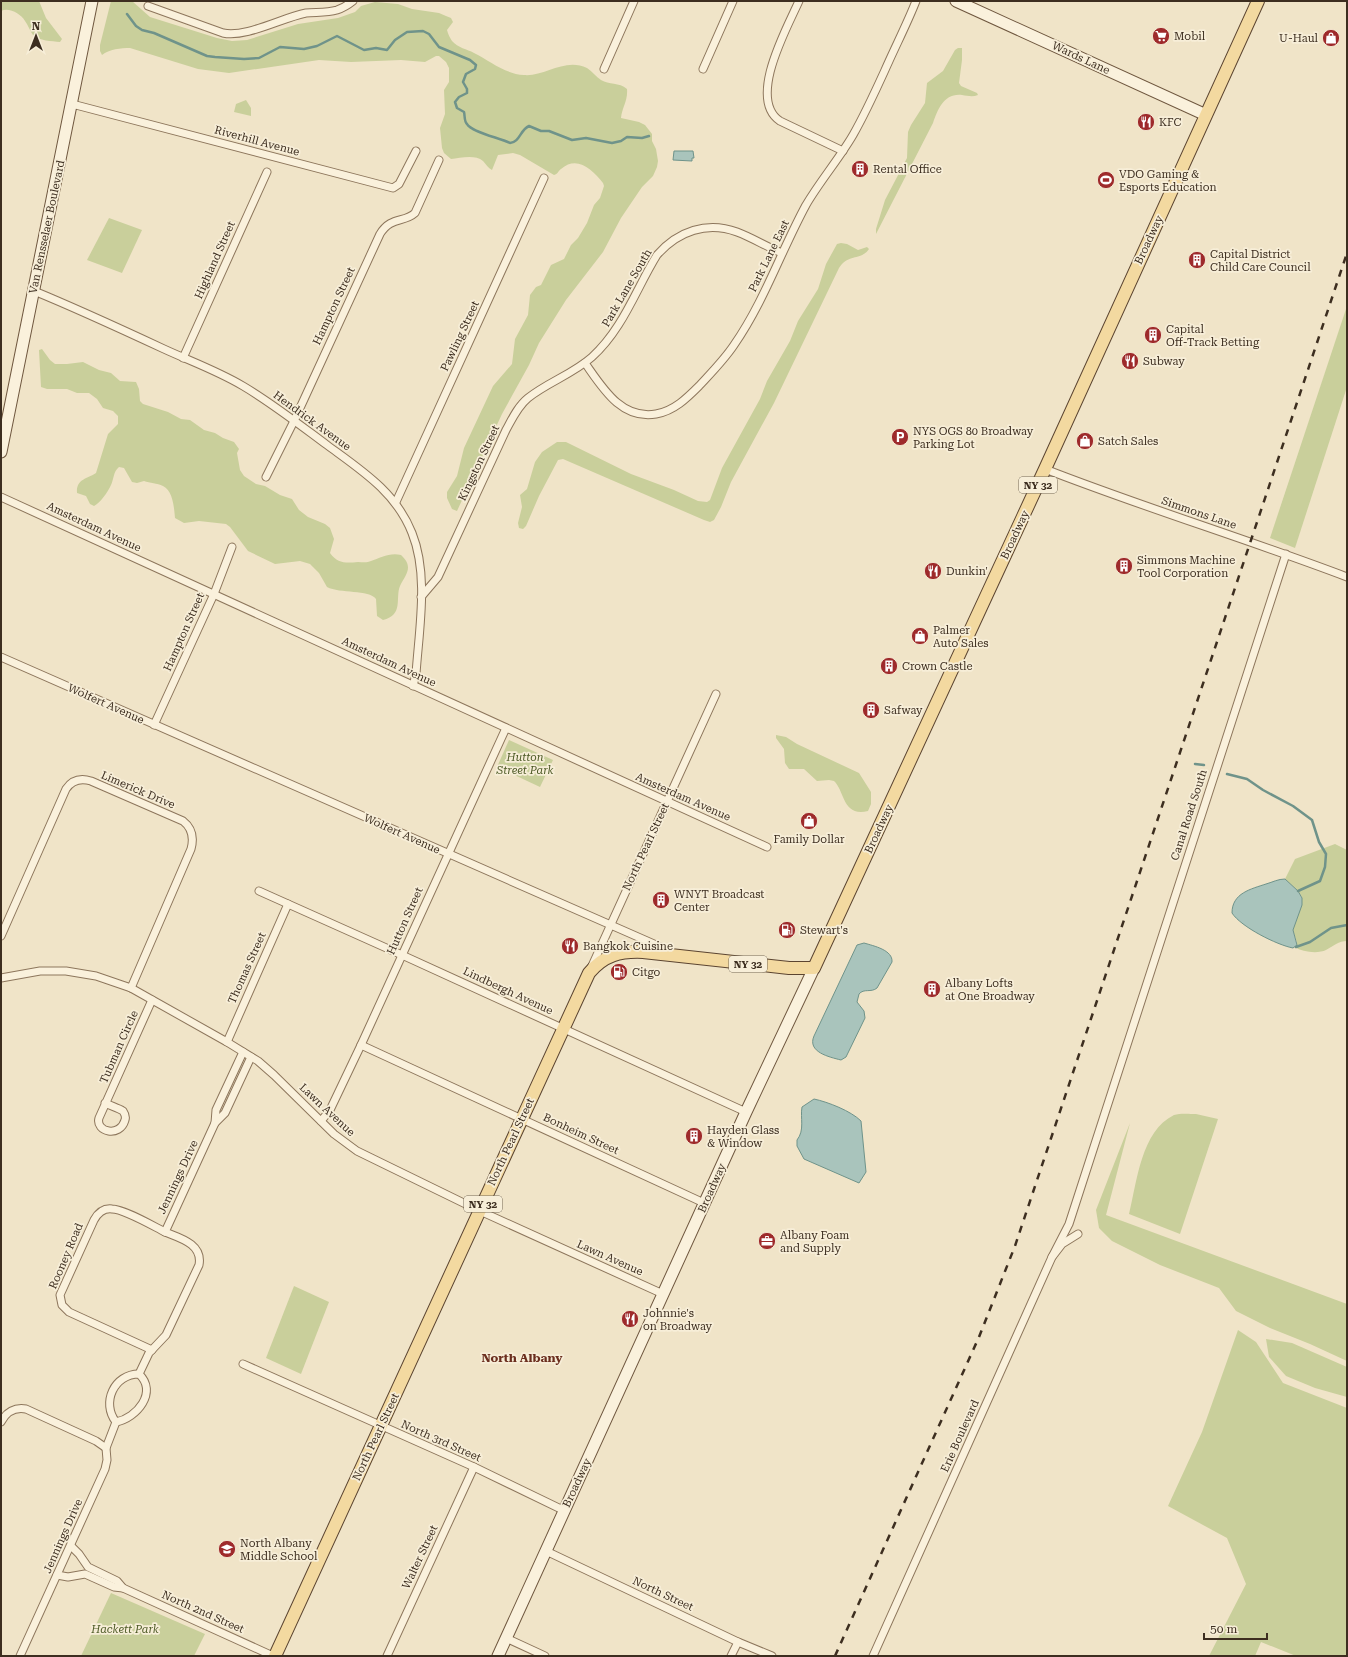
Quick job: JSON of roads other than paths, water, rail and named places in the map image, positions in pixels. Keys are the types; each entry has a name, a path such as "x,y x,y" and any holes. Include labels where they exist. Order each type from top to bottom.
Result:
{"main road":[{"name":"Broadway","path":"814,968 1045,469 1258,1"},
{"name":"NY 32","path":"585,981 594,968 603,959 620,952 643,952 682,956"},
{"name":"Wolfert Avenue","path":"682,956 789,968 814,968"},
{"name":"North Pearl Street","path":"274,1656 381,1427 585,981"}],"street":[{"name":"Van Rensselaer Boulevard","path":"1,452 92,1"},
{"path":"148,6 223,33 230,34 244,32 299,15 336,10 346,6 352,1"},
{"path":"604,69 634,1"},
{"path":"703,69 733,1"},
{"path":"799,1 777,51 767,87 768,100 772,113 777,118 843,151"},
{"name":"Park Lane East","path":"585,363 606,391 624,408 645,414 657,414 668,410 691,394 715,369 734,346 752,316 782,253 810,200 843,151 865,114 916,1"},
{"name":"Wards Lane","path":"956,1 1206,115"},
{"name":"Riverhill Avenue","path":"72,104 391,187 398,185 416,150"},
{"name":"Hampton Street","path":"266,477 294,421 380,234 391,222 414,214 439,160"},
{"name":"Highland Street","path":"184,358 267,172"},
{"name":"Pawling Street","path":"396,502 544,178"},
{"name":"Park Lane South","path":"585,363 606,343 617,328 657,255 666,245 680,235 706,227 721,228 739,233 782,253"},
{"name":"Hendrick Avenue","path":"34,291 243,386 294,421 364,472 382,487 396,502 410,528 417,548 421,596 416,674 413,686"},
{"name":"Kingston Street","path":"421,596 431,586 441,571 506,430 519,409 534,394 585,363"},
{"name":"Simmons Lane","path":"1045,469 1347,577"},
{"name":"Amsterdam Avenue","path":"1,497 767,847"},
{"name":"Hampton Street","path":"154,725 214,594 232,547"},
{"name":"Canal Road South","path":"1052,1257 1069,1224 1113,1084 1286,554"},
{"name":"Wolfert Avenue","path":"1,657 610,926 682,956"},
{"name":"North Pearl Street","path":"585,981 716,694"},
{"name":"Hutton Street","path":"321,1121 331,1109 506,728"},
{"name":"Limerick Drive","path":"1,936 66,788 77,780 91,781 182,821 190,830 192,837 191,849 131,988"},
{"name":"Lindbergh Avenue","path":"260,891 402,954 746,1112"},
{"name":"Thomas Street","path":"227,1042 288,904"},
{"name":"Broadway","path":"498,1656 704,1203 814,968"},
{"name":"Lawn Avenue","path":"1,978 31,972 66,971 96,976 131,988 251,1057 274,1075 334,1134 357,1151 480,1211 663,1294"},
{"name":"Tubman Circle","path":"105,1103 152,1000"},
{"name":"Bonheim Street","path":"361,1045 704,1203"},
{"name":"Jennings Drive","path":"139,1374 152,1350 168,1333 200,1261 198,1252 194,1246 165,1232 215,1123 216,1110 243,1052"},
{"name":"Jennings Drive","path":"215,1123 225,1114 251,1057"},
{"name":"Rooney Road","path":"152,1350 69,1312 62,1305 60,1295 94,1220 100,1212 109,1209 116,1209 165,1232"},
{"name":"Erie Boulevard","path":"873,1656 1052,1257 1062,1244 1078,1234"},
{"name":"North 3rd Street","path":"243,1364 381,1427 474,1467 565,1511"},
{"path":"139,1374 145,1387 143,1403 134,1415 116,1422 110,1407 112,1392 117,1384 126,1377 139,1374"},
{"path":"1,1422 5,1415 12,1411 26,1409 96,1441 106,1448"},
{"name":"Jennings Drive","path":"20,1656 71,1546 106,1465 106,1448 116,1422"},
{"name":"Walter Street","path":"387,1656 474,1467"},
{"name":"North 2nd Street","path":"71,1546 88,1567 117,1581 123,1588"},
{"name":"North Street","path":"546,1551 738,1642 772,1656"},
{"name":"North 2nd Street","path":"57,1575 68,1577 85,1574 113,1587 123,1588 274,1656"},
{"path":"506,1638 545,1656"},
{"path":"731,1656 738,1642"}],"water":[{"path":"674,151 693,151 694,158 692,158 692,161 673,160"},
{"path":"1285,879 1298,891 1302,898 1302,905 1293,930 1297,945 1293,948 1260,935 1243,924 1232,913 1235,901 1243,893 1254,888"},
{"path":"864,943 882,949 889,954 892,962 877,988 863,991 859,994 857,1002 864,1011 865,1018 846,1057 841,1060 820,1053 816,1050 813,1042 814,1036 857,945"},
{"path":"814,1099 839,1107 857,1117 861,1121 866,1172 859,1183 804,1159 797,1146 797,1140 802,1128 802,1107"}],"waterway":[{"path":"127,14 136,26 142,30 154,33 207,56 244,59 259,58 280,47 304,49 317,46 337,36 364,50 376,48 387,50 395,40 407,32 423,31 429,34 439,47 470,60 476,65 475,69 466,74 463,82 467,89 467,93 459,97 455,102 457,108 464,112 466,123 474,130 510,143 516,140 529,126 541,131 549,131 572,140 586,138 612,143 621,141 627,137 642,138 649,136"},
{"path":"1195,764 1204,765"},
{"path":"1227,774 1247,779 1263,790 1293,806 1312,820 1319,842 1326,854 1325,867 1320,881 1298,891"},
{"path":"1296,947 1310,942 1331,928 1347,925"}],"railway":[{"path":"835,1656 979,1337 1015,1246 1347,253"}],"place":[{"name":"Mobil","path":"1161,36"},
{"name":"U-Haul","path":"1331,38"},
{"name":"KFC","path":"1146,122"},
{"name":"Rental Office","path":"860,169"},
{"name":"VDO Gaming & Esports Education","path":"1106,180"},
{"name":"Capital District Child Care Council","path":"1197,260"},
{"name":"Capital Off-Track Betting","path":"1153,335"},
{"name":"Subway","path":"1130,361"},
{"name":"NYS OGS 80 Broadway Parking Lot","path":"900,437"},
{"name":"Satch Sales","path":"1085,441"},
{"name":"Simmons Machine Tool Corporation","path":"1124,566"},
{"name":"Dunkin'","path":"933,571"},
{"name":"Palmer Auto Sales","path":"920,636"},
{"name":"Crown Castle","path":"889,666"},
{"name":"Safway","path":"871,710"},
{"name":"Family Dollar","path":"809,821"},
{"name":"WNYT Broadcast Center","path":"661,900"},
{"name":"Stewart's","path":"787,930"},
{"name":"Bangkok Cuisine","path":"570,946"},
{"name":"Citgo","path":"619,972"},
{"name":"Albany Lofts at One Broadway","path":"932,989"},
{"name":"Hayden Glass & Window","path":"694,1136"},
{"name":"Albany Foam and Supply","path":"767,1241"},
{"name":"Johnnie's on Broadway","path":"630,1319"},
{"name":"North Albany Middle School","path":"227,1549"}],"district":[{"name":"North Albany","path":"522,1358"}],"park label":[{"name":"Hutton Street Park","path":"525,763"},
{"name":"Hackett Park","path":"125,1629"}]}
